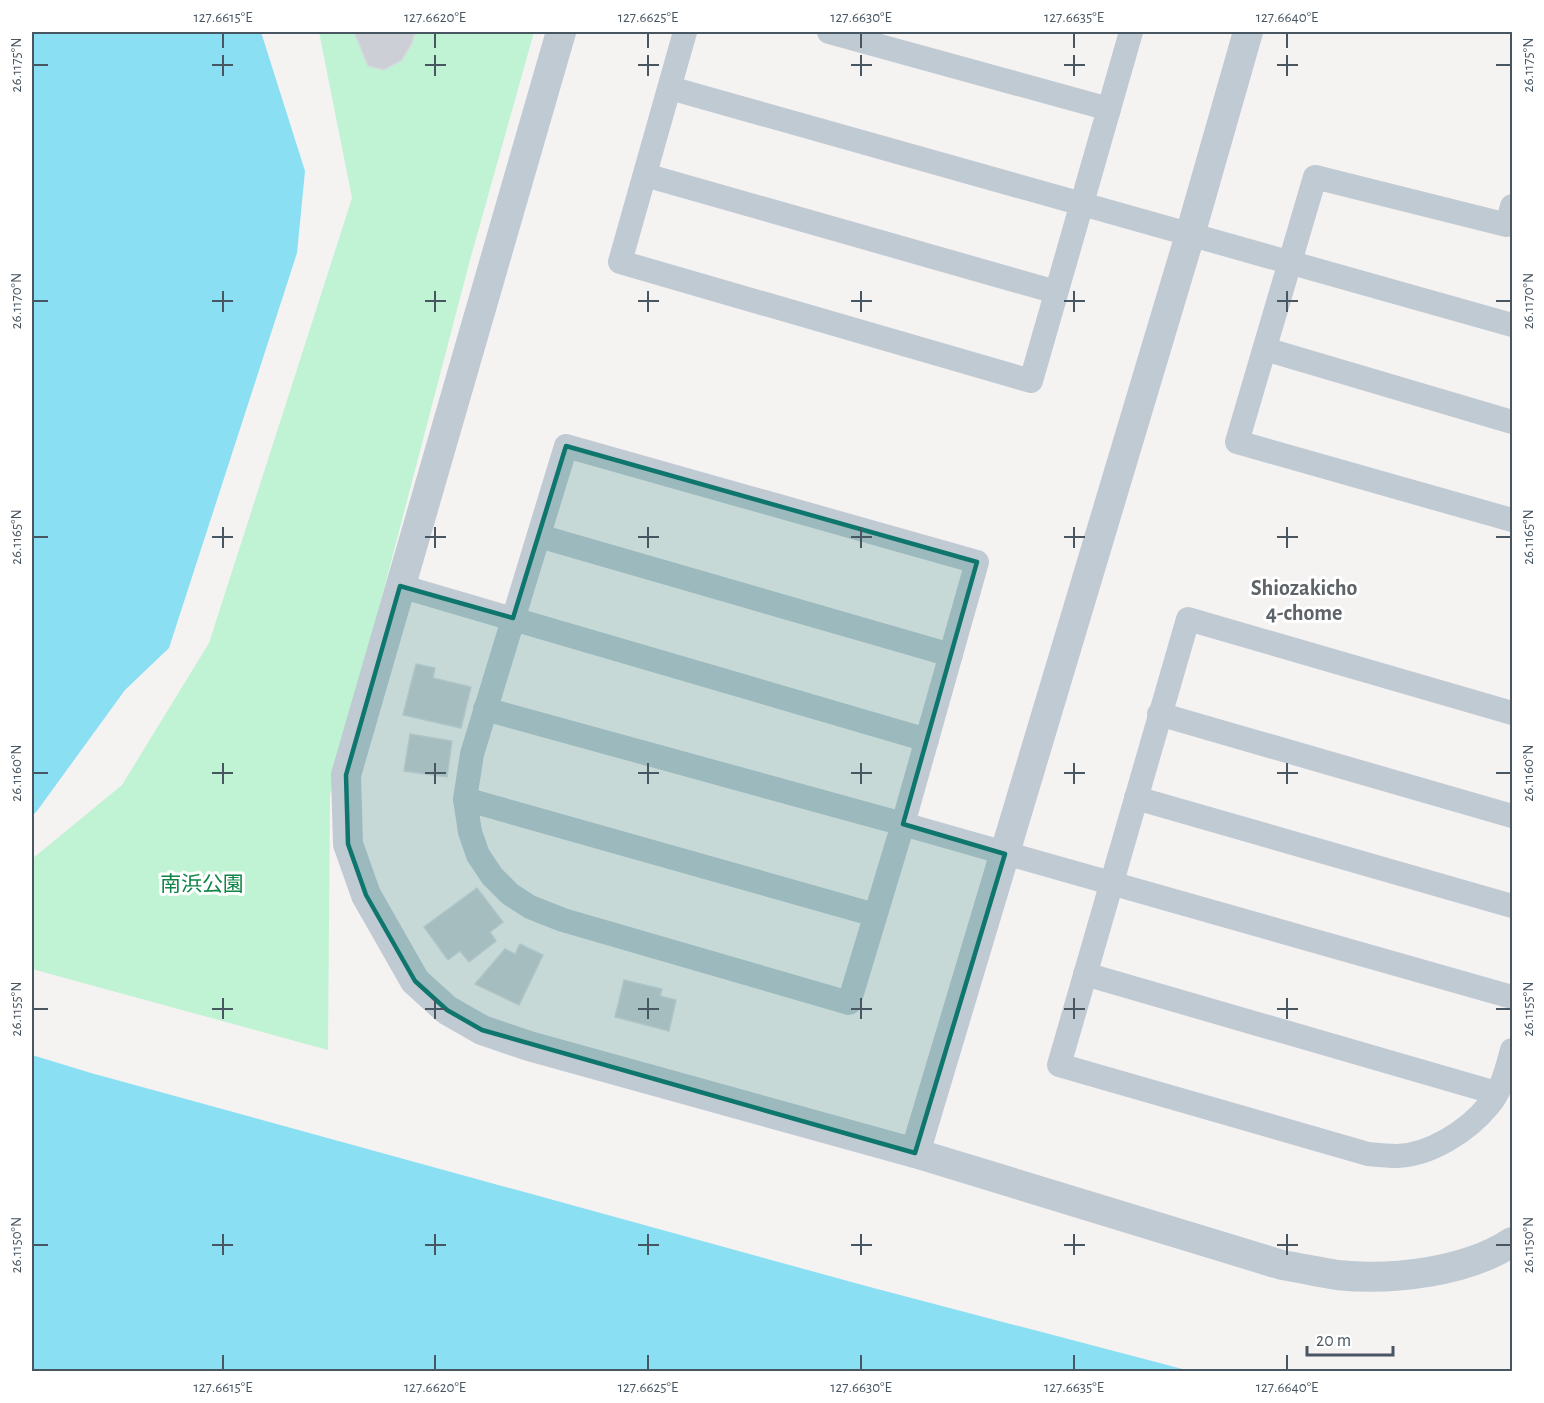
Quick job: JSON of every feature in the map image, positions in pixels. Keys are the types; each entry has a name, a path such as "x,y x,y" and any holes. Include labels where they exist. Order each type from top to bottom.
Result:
{"street":[{"path":"561,32 346,775 348,844 366,895 416,981 447,1010 482,1030 529,1046 915,1153 1282,1265 1339,1275 1394,1275 1448,1269 1495,1253 1512,1242"},
{"path":"685,32 620,262 1031,381 1131,32"},
{"path":"829,32 1109,109"},
{"path":"915,1153 1190,235 1248,32"},
{"path":"670,88 1512,326"},
{"path":"645,175 1056,292"},
{"path":"1511,219 1315,177 1237,442 1512,520"},
{"path":"1265,349 1512,422"},
{"path":"566,446 977,562 903,824 849,1003 563,920 530,906 510,894 492,876 478,855 470,832 465,799 472,754 513,618 566,446"},
{"path":"538,536 951,655"},
{"path":"400,586 927,740"},
{"path":"1512,713 1188,619 1059,1065 1368,1154 1399,1156 1429,1149 1451,1138 1470,1124 1490,1104 1505,1075 1512,1050"},
{"path":"485,709 903,824 1512,997"},
{"path":"1159,714 1512,816"},
{"path":"1136,798 1512,906"},
{"path":"465,799 875,915"},
{"path":"1085,974 1496,1093"}],"highlighted area":[{"path":"566,446 977,562 903,824 1005,854 915,1153 482,1030 447,1010 415,981 366,895 348,844 346,775 400,586 513,618"}],"green space":[{"name":"南浜公園","path":"319,32 534,32 470,260 330,795 328,1050 32,969 32,859 122,785 209,643 352,198"}],"water":[{"path":"32,32 261,32 305,171 297,253 169,648 125,690 32,816"},
{"path":"32,1055 866,1286 1190,1371 32,1371"}],"building":[{"path":"354,32 415,32 412,43 402,60 384,70 368,66"},
{"path":"416,664 435,668 433,678 471,687 461,728 403,715"},
{"path":"410,734 452,741 447,777 404,771"},
{"path":"477,888 503,922 490,932 496,941 469,962 460,951 448,960 424,927"},
{"path":"520,944 543,955 519,1005 475,984 505,949 515,954"},
{"path":"624,980 662,989 660,996 676,1000 669,1031 615,1017"}],"district":[{"name":"Shiozakicho 4-chome","path":"1304,600"}]}
